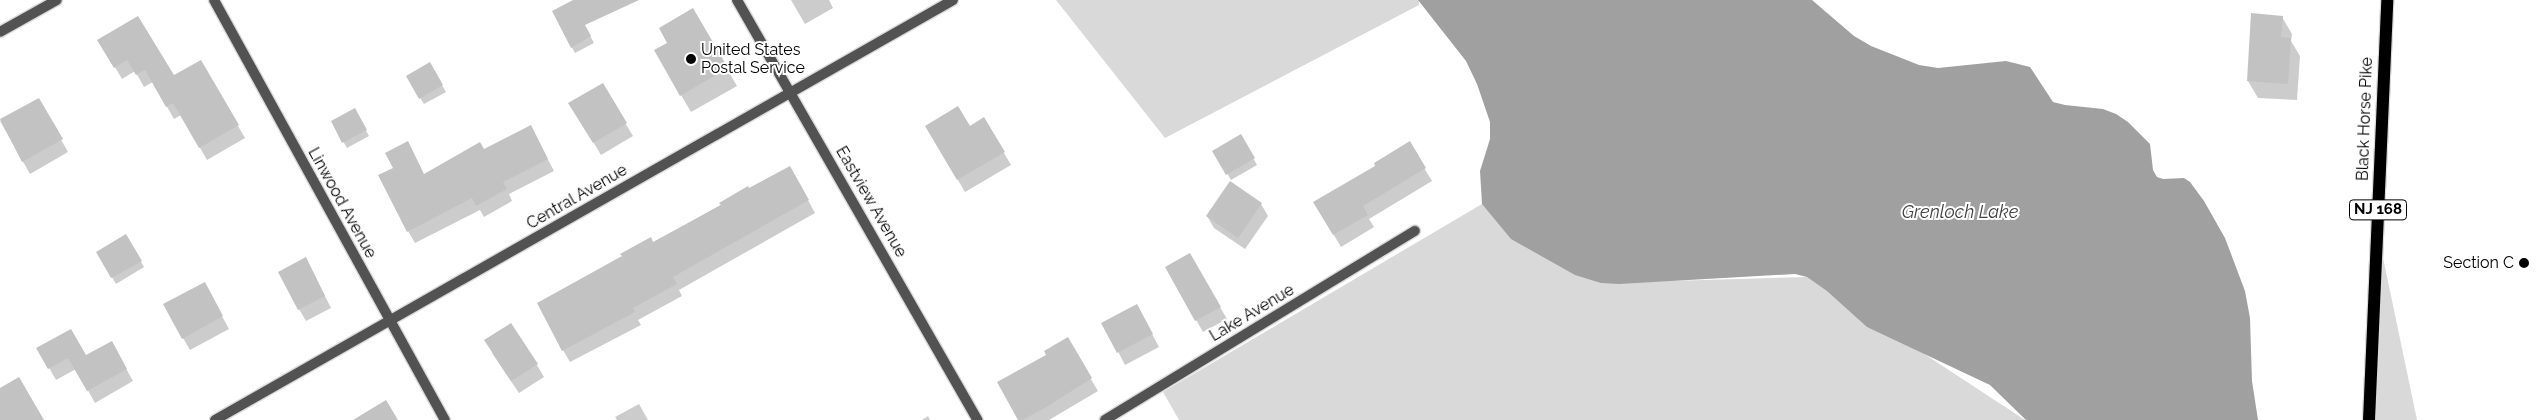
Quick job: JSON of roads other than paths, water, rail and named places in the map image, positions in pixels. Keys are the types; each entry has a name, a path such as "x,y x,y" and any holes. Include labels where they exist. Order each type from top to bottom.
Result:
{"main road":[{"name":"Black Horse Pike","path":"2369,420 2387,0"}],"street":[{"path":"0,32 57,0"},
{"name":"Linwood Avenue","path":"214,0 444,420"},
{"name":"Eastview Avenue","path":"737,0 978,420"},
{"name":"Central Avenue","path":"215,420 953,0"},
{"name":"Lake Avenue","path":"1105,420 1415,231"}],"water":[{"name":"Grenloch Lake","path":"1418,0 1812,0 1854,36 1871,46 1919,65 1938,68 2006,61 2030,67 2053,102 2103,109 2116,114 2128,122 2150,144 2153,170 2157,177 2163,179 2184,178 2190,182 2204,201 2225,238 2245,291 2250,318 2252,381 2258,420 2026,420 1990,385 1867,327 1827,291 1807,277 1795,274 1619,284 1601,283 1575,275 1511,239 1482,204 1480,171 1490,139 1490,122 1477,84 1466,61"}],"place":[{"name":"United States Postal Service","path":"691,59"},
{"name":"Section C","path":"2524,263"}]}
